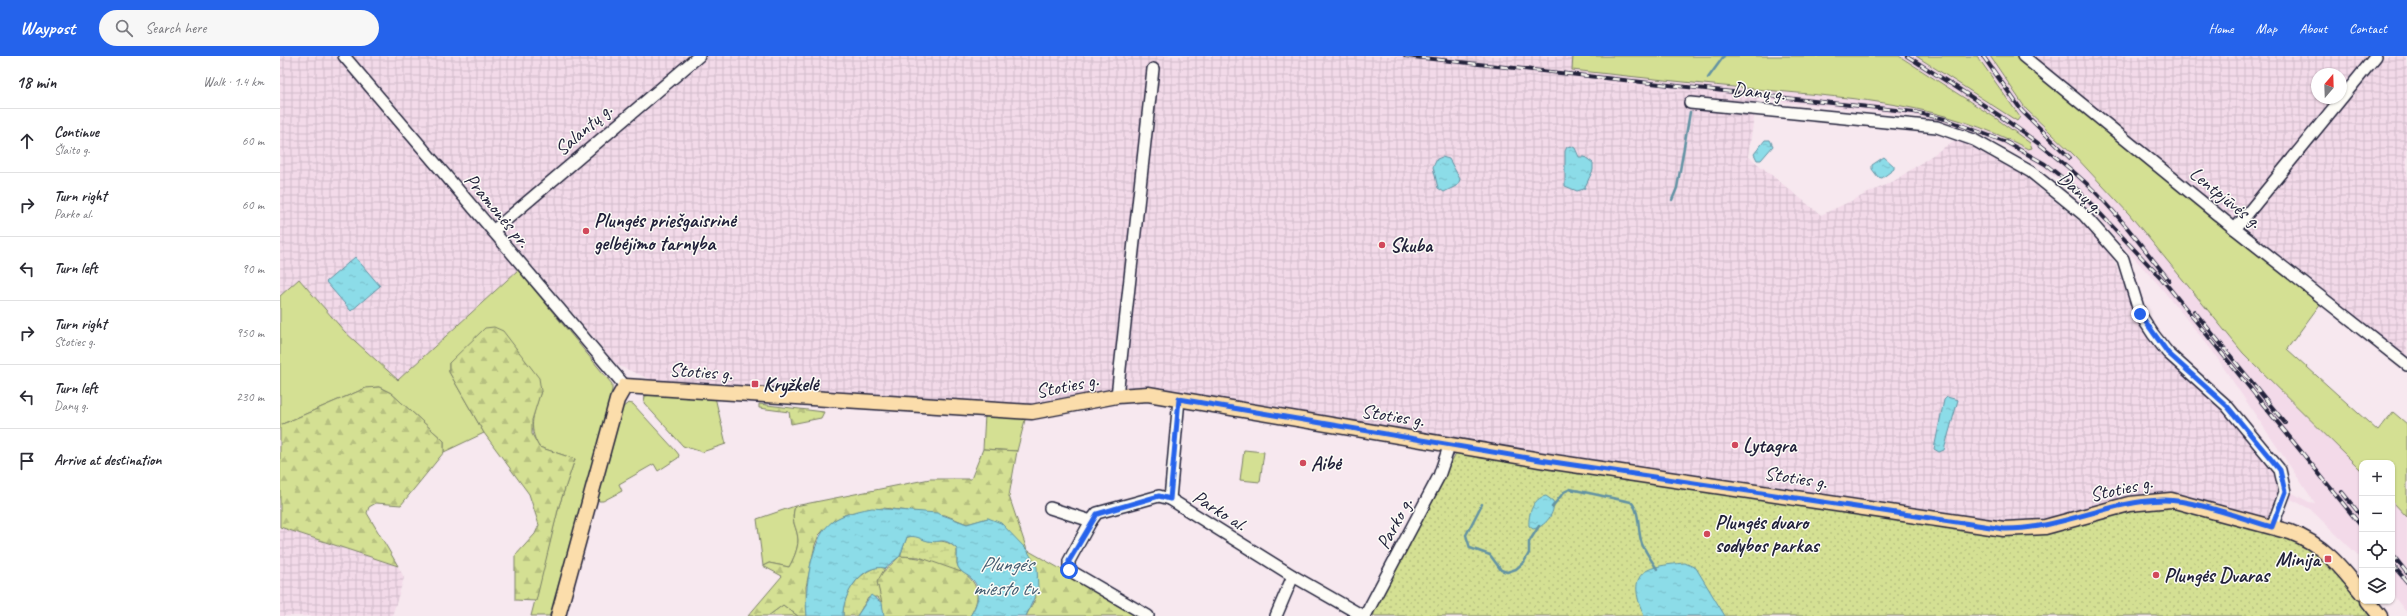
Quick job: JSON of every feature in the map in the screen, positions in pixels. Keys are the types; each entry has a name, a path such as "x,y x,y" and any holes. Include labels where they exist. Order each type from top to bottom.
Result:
{"main road":[{"name":"Stoties g.","path":"625,386 1032,412 1117,396 1148,394 1540,460 2004,529 2046,526 2129,504 2162,500 2182,502 2299,535 2323,549 2359,590"},
{"path":"558,616 617,400 625,386"},
{"path":"2370,604 2380,616"}],"street":[{"name":"Pramonės pr.","path":"344,56 625,386"},
{"name":"Salantų g.","path":"493,231 699,56"},
{"name":"Lentpjūvės g.","path":"2023,56 2235,229 2407,365"},
{"path":"2235,229 2376,56"},
{"path":"1117,396 1153,69"},
{"name":"Danų g.","path":"1690,103 1937,127 1974,140 2031,172 2084,216 2123,259 2140,314 2153,334 2168,353 2227,406 2280,470 2285,492 2272,527"},
{"path":"1170,499 1179,399"},
{"name":"Parko g.","path":"1364,616 1439,476 1450,444"},
{"name":"Parko al.","path":"1091,521 1097,514 1159,496 1170,499 1293,576 1364,616"},
{"path":"1050,508 1091,521 1069,561 1069,570 1148,616"},
{"path":"1276,616 1293,576"}],"shaded area":[{"path":"280,56 336,56 518,270 398,380 345,332 299,279 280,296"},
{"path":"353,56 1573,56 1572,80 1757,98 1748,156 1821,215 1894,181 1955,140 1971,145 1999,159 2023,175 2095,234 2108,250 2116,265 2134,310 2165,357 2242,428 2277,474 2280,499 2272,522 2183,496 2170,494 2032,521 1992,522 1488,445 1178,392 1148,390 1020,406 654,381 617,365"},
{"path":"1899,56 1916,56 2017,120 2020,116 1977,56 1990,56 2026,109 2074,155 2129,214 2243,353 2359,468 2359,556 2310,509 2287,497 2289,491 2309,502 2315,503 2211,349 2158,284 2075,194 2042,167 2005,146 1974,132 1916,116 1571,80 1572,70 1915,107 1945,114 2004,136 1997,119"},
{"path":"2033,56 2407,56 2407,357 2145,148"},
{"path":"2395,504 2407,517 2407,613 2395,598"},
{"path":"280,527 398,566 404,578 392,616 280,616"}],"green space":[{"path":"1573,56 1899,56 1997,119 2030,143 2032,148 2028,149 1996,134 1932,112 1867,100 1572,70"},
{"path":"1916,56 1977,56 2020,117 2017,121"},
{"path":"1990,56 2017,56 2321,303 2287,349 2378,431 2393,412 2407,424 2407,517 2395,504 2395,460 2359,460 2359,468 2243,353 2129,214 2074,155 2026,109"},
{"path":"518,270 612,384 612,390 552,616 531,616 559,506 575,459 539,447 535,439 533,432 533,419 541,391 449,363 449,372 484,433 444,452 444,441 391,393 379,387 366,388 280,425 280,296 299,279 345,332 398,380"},
{"path":"494,327 503,331 539,378 541,391 532,420 532,434 539,447 575,459 559,506 536,601 515,600 515,556 535,534 539,525 529,494 484,433 449,372 449,363 485,328"},
{"path":"379,387 391,393 444,441 444,452 401,505 376,503 369,507 367,513 398,566 280,527 280,425 366,388"},
{"path":"661,394 715,397 726,444 702,452 683,446 644,403 645,396"},
{"path":"628,403 633,404 679,455 678,458 658,471 654,464 619,484 622,491 603,501 599,501 597,498 621,409"},
{"path":"759,404 824,412 821,418 791,424 789,412 759,408"},
{"path":"985,415 1026,416 1017,451 983,449"},
{"path":"983,449 1017,451 1009,496 1027,550 1144,616 1026,616 1036,597 988,518 967,524 945,515 883,508 848,513 833,521 819,535 815,545 806,587 807,616 798,616 783,605 768,616 748,616 782,576 763,566 769,563 789,567 794,558 798,540 793,521 795,506 930,479 971,479"},
{"path":"1244,450 1264,452 1260,482 1240,480"},
{"name":"Plungės dvaro sodybos parkas","path":"1456,453 2008,535 2035,535 2057,531 2137,509 2180,507 2299,540 2325,558 2359,599 2359,604 2363,604 2373,616 1371,616"},
{"path":"795,506 793,521 798,543 791,564 789,567 769,563 763,566 757,519"},
{"path":"915,536 928,541 944,542 957,549 957,564 961,572 919,557 900,556 907,537"},
{"path":"900,556 913,557 944,564 969,577 976,588 977,600 970,616 884,616 877,582 879,576"},
{"path":"878,567 885,568 877,582 882,603 877,597 868,598 857,616 843,616 845,600 858,579 864,574"},
{"path":"783,605 798,616 768,616"}],"water":[{"path":"1765,140 1770,140 1773,146 1761,160 1757,160 1754,154"},
{"path":"1571,146 1575,148 1579,157 1585,157 1593,163 1593,170 1584,189 1577,191 1565,186 1565,151 1567,147"},
{"path":"1442,157 1449,159 1460,179 1458,185 1444,192 1438,188 1433,167 1437,159"},
{"path":"1884,157 1894,166 1894,169 1882,178 1878,177 1872,169 1872,165"},
{"path":"355,257 380,286 351,311 326,282"},
{"path":"1947,397 1958,400 1944,450 1939,452 1934,449 1944,400"},
{"path":"1546,496 1553,501 1553,510 1549,519 1542,525 1533,529 1529,526 1529,517 1532,507 1541,497"},
{"name":"Plungės miesto tv.","path":"872,508 937,513 967,524 988,518 1001,523 1027,550 1037,567 1038,589 1026,616 970,616 977,602 978,593 972,579 958,567 957,549 945,541 933,542 913,536 907,537 900,556 885,568 869,570 861,575 850,590 846,599 843,616 807,616 806,604 810,567 818,541 823,532 836,519 857,511"},
{"path":"1685,563 1696,568 1725,616 1644,616 1637,589 1638,580 1642,574 1649,569 1659,566"},
{"path":"871,595 882,603 884,616 857,616"}],"waterway":[{"path":"1708,78 1724,56"},
{"path":"1672,200 1677,188 1690,112"},
{"path":"1552,507 1564,492 1570,489 1631,502 1638,516 1642,544 1657,569"},
{"path":"1482,504 1466,535 1470,548 1490,555 1501,570 1507,572 1516,569 1524,562 1529,553 1529,542 1539,526"}],"railway":[{"path":"1405,56 1914,112 1945,119 2006,142 2045,164 2078,190 2162,279 2359,523"},
{"path":"1907,56 2016,127 2077,175 2114,212 2169,280"},
{"path":"1983,56 2022,111 2070,158"},
{"path":"2194,311 2285,423"},
{"path":"2342,492 2359,513"},
{"path":"2395,558 2407,573"},
{"path":"2395,568 2407,582"}],"place":[{"name":"Plungės priešgaisrinė gelbėjimo tarnyba","path":"586,231"},
{"name":"Skuba","path":"1382,245"},
{"name":"Kryžkelė","path":"755,384"},
{"name":"Lytagra","path":"1735,445"},
{"name":"Aibė","path":"1303,463"},
{"name":"Plungės dvaro sodybos parkas","path":"1707,534"},
{"name":"Minija","path":"2328,559"},
{"name":"Plungės Dvaras","path":"2156,575"}],"route":[{"path":"1069,570 1069,561 1091,521 1097,514 1159,496 1170,499 1179,399 1540,460 2004,529 2029,529 2046,526 2129,504 2162,500 2182,502 2272,527 2285,492 2280,470 2227,406 2168,353 2140,314"}]}
